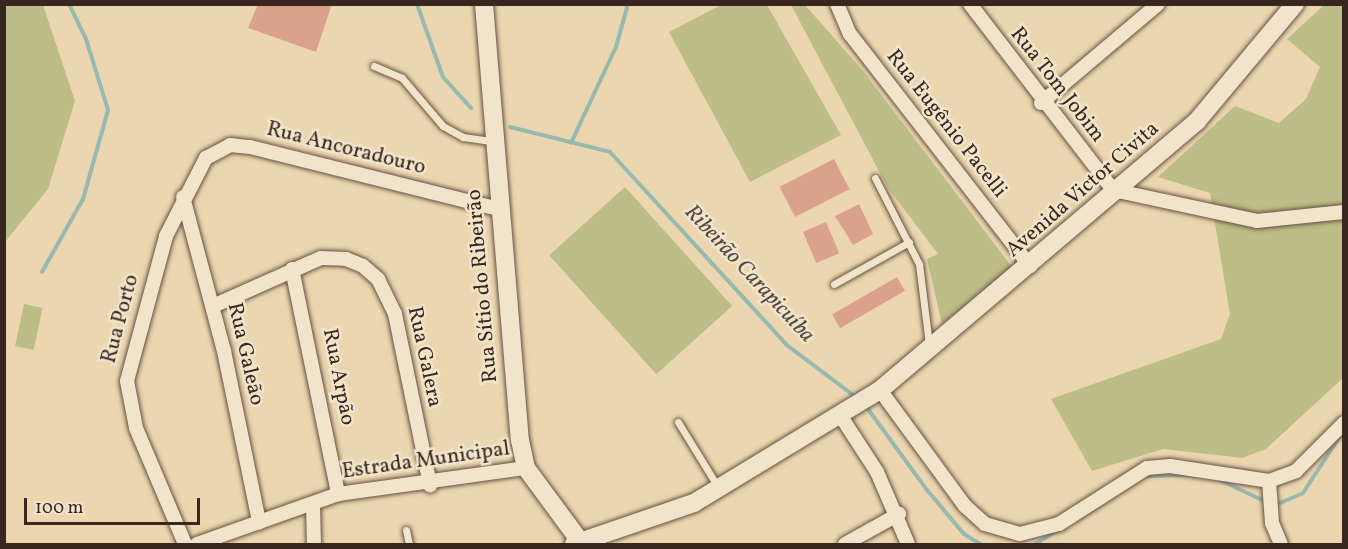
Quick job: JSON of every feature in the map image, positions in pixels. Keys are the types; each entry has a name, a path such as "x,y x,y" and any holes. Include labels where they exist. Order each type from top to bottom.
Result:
{"main road":[{"name":"Rua Sítio do Ribeirão","path":"484,4 496,141 498,209 526,468 578,544"},
{"name":"Avenida Victor Civita","path":"578,544 651,520 719,489 877,392 1030,266 1113,190 1197,121 1295,4"}],"street":[{"name":"Rua Eugênio Pacelli","path":"837,4 850,34 1030,266"},
{"path":"1041,103 1158,4"},
{"name":"Rua Tom Jobim","path":"977,7 1041,103 1113,190"},
{"name":"Rua Ancoradouro","path":"194,173 217,149 230,145 498,209"},
{"name":"Rua Porto","path":"185,544 135,428 127,381 166,236 194,173"},
{"path":"1113,190 1257,221 1344,212"},
{"name":"Rua Galeão","path":"183,198 213,306 259,522"},
{"name":"Rua Galera","path":"213,306 321,258 346,259 378,279 389,297 430,484"},
{"name":"Rua Arpão","path":"292,269 338,494"},
{"path":"877,392 965,506 985,524 1005,532 1040,532 1059,524 1147,468 1170,466 1269,481 1296,471 1344,423"},
{"path":"845,413 899,514 908,544"},
{"name":"Estrada Municipal","path":"197,544 338,494 430,484 526,468"},
{"path":"1269,481 1272,523 1281,544"},
{"path":"313,504 314,544"},
{"path":"846,544 899,514"}],"lane":[{"path":"374,66 402,78 443,126 463,137 496,141"},
{"path":"875,178 920,264 930,350"},
{"path":"834,284 909,242"},
{"path":"678,422 719,489"},
{"path":"406,530 409,544"}],"green space":[{"path":"5,4 43,5 75,101 48,189 5,242"},
{"path":"721,5 767,5 841,135 750,182 669,32"},
{"path":"791,5 805,5 864,72 1012,267 942,324 927,259 938,254 888,188"},
{"path":"1324,5 1343,5 1343,378 1266,449 1242,458 1163,449 1092,471 1051,399 1221,339 1230,314 1210,193 1158,177 1235,106 1279,123 1306,99 1320,67 1287,39"},
{"path":"625,187 732,306 656,374 549,255"},
{"path":"24,304 43,308 34,350 15,346"}],"building":[{"path":"258,4 332,4 316,52 248,28"},
{"path":"834,159 849,189 795,217 780,187"},
{"path":"859,204 873,234 853,245 835,216"},
{"path":"826,222 839,253 816,263 803,232"},
{"path":"897,277 905,291 840,328 832,314"}],"waterway":[{"path":"42,272 83,199 108,110 86,39 69,4"},
{"name":"Ribeirão Carapicuíba","path":"417,4 443,77 471,108"},
{"path":"571,143 616,47 628,4"},
{"name":"Ribeirão Carapicuíba","path":"510,127 610,152 788,346 857,398"},
{"name":"Ribeirão Carapicuíba","path":"865,405 927,490 964,534 980,544"},
{"name":"Ribeirão Carapicuíba","path":"1280,503 1303,493 1340,436"},
{"name":"Ribeirão Carapicuíba","path":"1146,476 1186,475"},
{"name":"Ribeirão Carapicuíba","path":"1220,480 1262,500"},
{"name":"Ribeirão Carapicuíba","path":"1035,544 1097,507"}]}
